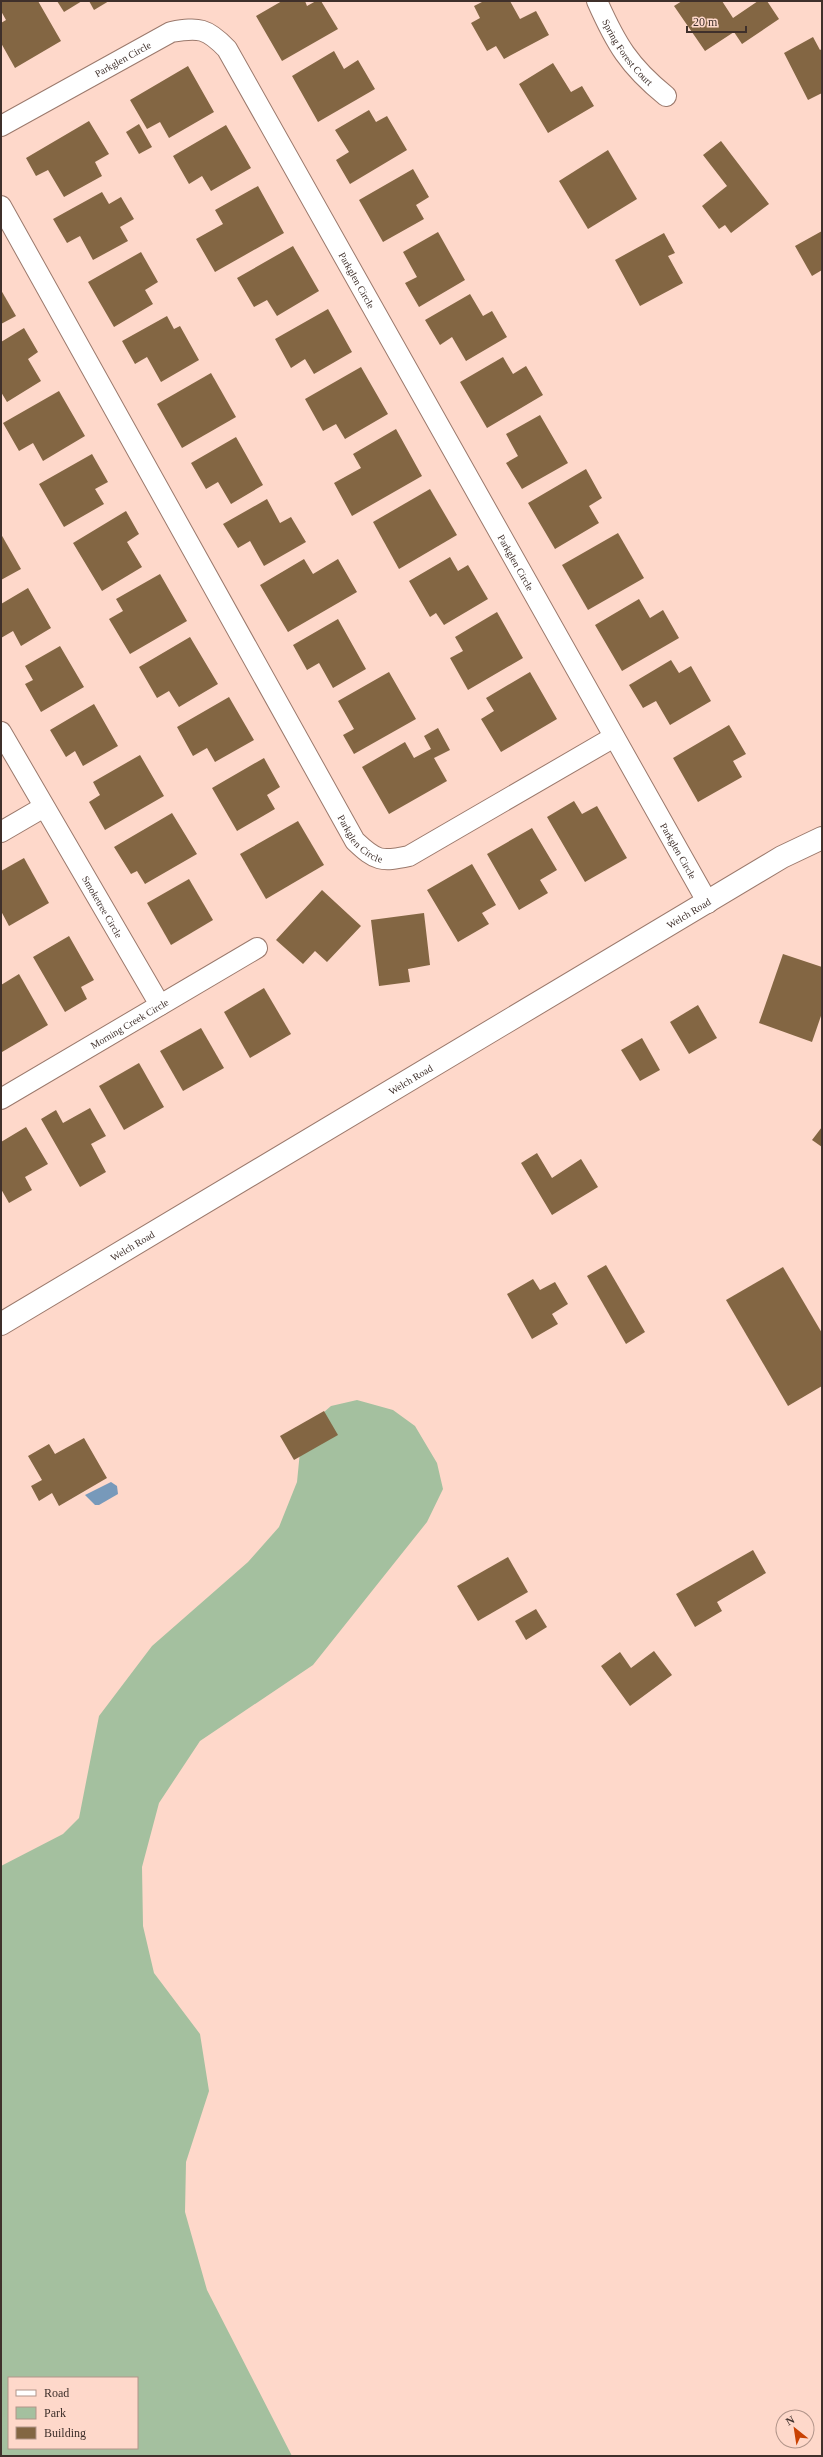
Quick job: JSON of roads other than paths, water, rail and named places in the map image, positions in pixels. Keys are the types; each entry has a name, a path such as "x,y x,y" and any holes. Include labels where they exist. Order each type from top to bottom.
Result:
{"main road":[{"name":"Welch Road","path":"1,1324 364,1105 708,903 782,857 822,838"}],"street":[{"name":"Spring Forest Court","path":"597,1 627,59 642,77 666,96"},
{"name":"Parkglen Circle","path":"1,126 171,32 193,28 213,35 227,49 708,903"},
{"name":"Parkglen Circle","path":"1,206 355,840 369,854 386,861 410,856 614,736"},
{"name":"Smoketree Circle","path":"1,732 160,1006"},
{"path":"1,832 44,807"},
{"name":"Morning Creek Circle","path":"1,1099 257,948"}],"water":[{"path":"111,1482 117,1486 118,1494 99,1505 95,1505 85,1495"}]}
